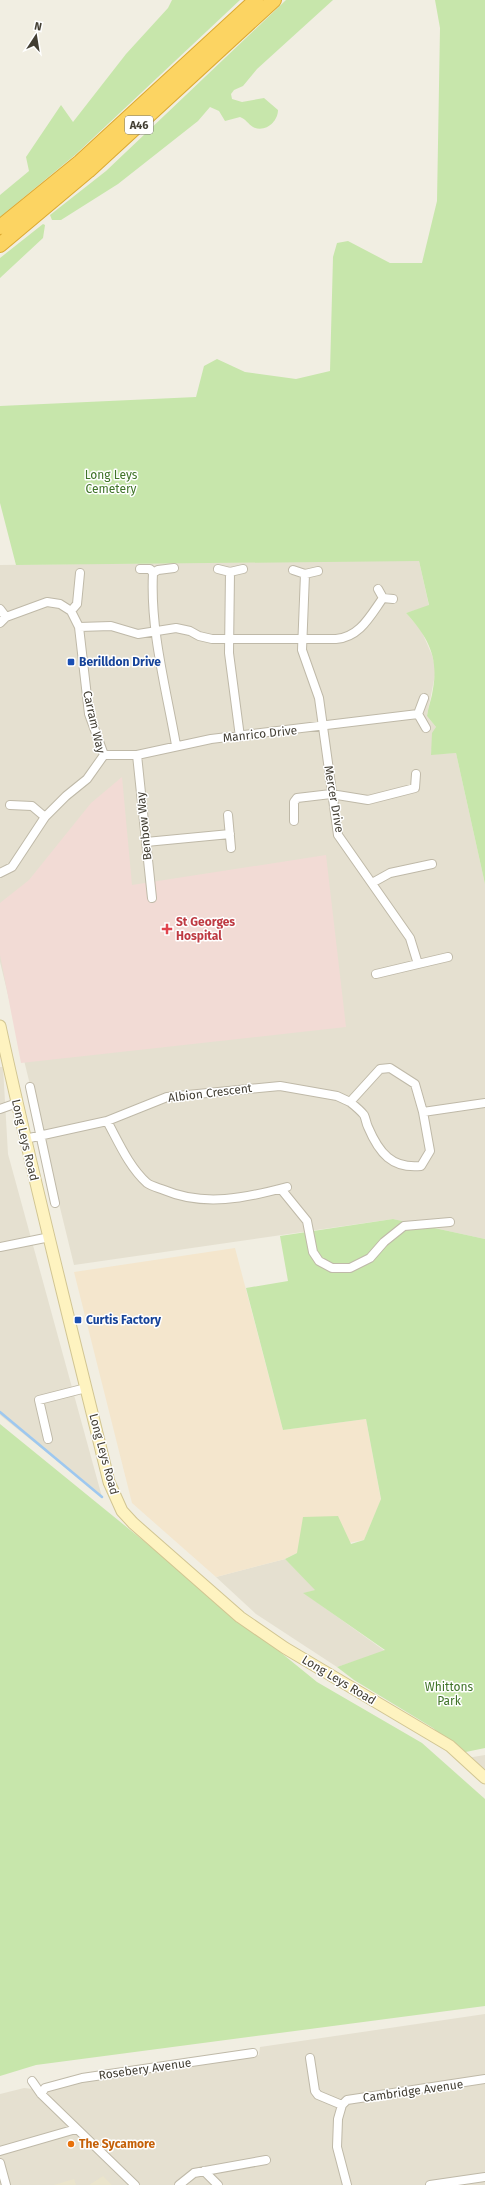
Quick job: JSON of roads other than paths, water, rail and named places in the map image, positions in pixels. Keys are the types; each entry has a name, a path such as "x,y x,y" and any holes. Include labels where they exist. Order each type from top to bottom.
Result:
{"highway":[{"name":"A46","path":"0,227 80,162 256,0"},
{"name":"A46","path":"0,245 88,172 274,0"}],"street":[{"path":"153,572 174,568"},
{"path":"140,569 150,569 153,572"},
{"path":"218,569 230,572 243,569"},
{"path":"293,570 305,574 318,571"},
{"path":"153,572 152,604 155,632 176,745"},
{"path":"230,572 229,638 231,669 240,737"},
{"path":"0,623 6,617 47,602 60,604 71,611 77,604 80,573"},
{"name":"Mercer Drive","path":"305,574 302,650 319,698 331,794 338,835 410,938 418,964"},
{"path":"378,589 383,598 393,600"},
{"path":"79,627 111,626 138,634 176,628 190,631 199,636 212,639 336,639 349,637 365,624 383,598"},
{"path":"0,609 6,617"},
{"name":"Carram Way","path":"0,873 12,867 45,817 66,796 87,779 104,755 89,714 79,627 71,611"},
{"path":"424,698 418,714 426,728"},
{"name":"Manrico Drive","path":"104,755 137,755 176,745 418,714"},
{"name":"Benbow Way","path":"137,755 152,898"},
{"path":"294,821 294,802 297,798 331,794 368,800 415,788 416,774"},
{"path":"10,805 32,806 45,817"},
{"path":"228,815 231,848"},
{"path":"146,842 230,834"},
{"path":"372,883 390,873 432,864"},
{"path":"376,974 448,957"},
{"name":"Long Leys Road","path":"0,1026 39,1202 50,1237 110,1482 122,1511 133,1523 218,1599 259,1631 450,1746 485,1778"},
{"name":"Albion Crescent","path":"25,1139 107,1121 167,1097 280,1086 337,1096 350,1102 364,1116 375,1140 388,1158 397,1164 409,1167 422,1166 430,1151 423,1112 415,1084 390,1068 380,1069 350,1102"},
{"path":"30,1087 55,1203"},
{"path":"0,1109 17,1103"},
{"path":"423,1112 485,1103"},
{"path":"107,1121 131,1163 148,1184 174,1194 212,1200 253,1197 284,1188 307,1221 310,1241 316,1256 319,1261 332,1268 350,1268 370,1258 384,1242 404,1226 450,1222"},
{"path":"0,1247 50,1237"},
{"path":"48,1439 39,1400 86,1388"},
{"name":"Rosebery Avenue","path":"41,2094 45,2088 82,2078 253,2053"},
{"path":"310,2058 315,2091 318,2094 342,2105 337,2126 337,2147 347,2185"},
{"name":"Cambridge Avenue","path":"342,2105 347,2100 476,2081 485,2078"},
{"path":"32,2081 41,2094 134,2185"},
{"path":"476,2081 485,2086"},
{"path":"0,2150 76,2129"},
{"path":"179,2185 191,2174 266,2160"},
{"path":"0,2163 6,2185"},
{"path":"204,2171 218,2185"},
{"path":"430,2185 485,2178"}],"waterway":[{"path":"0,1412 102,1497"}],"place":[{"name":"Berilldon Drive","path":"71,662"},
{"name":"St Georges Hospital","path":"167,929"},
{"name":"Curtis Factory","path":"78,1320"},
{"name":"The Sycamore","path":"71,2144"}],"park label":[{"name":"Long Leys Cemetery","path":"111,482"},
{"name":"Whittons Park","path":"449,1694"}]}
